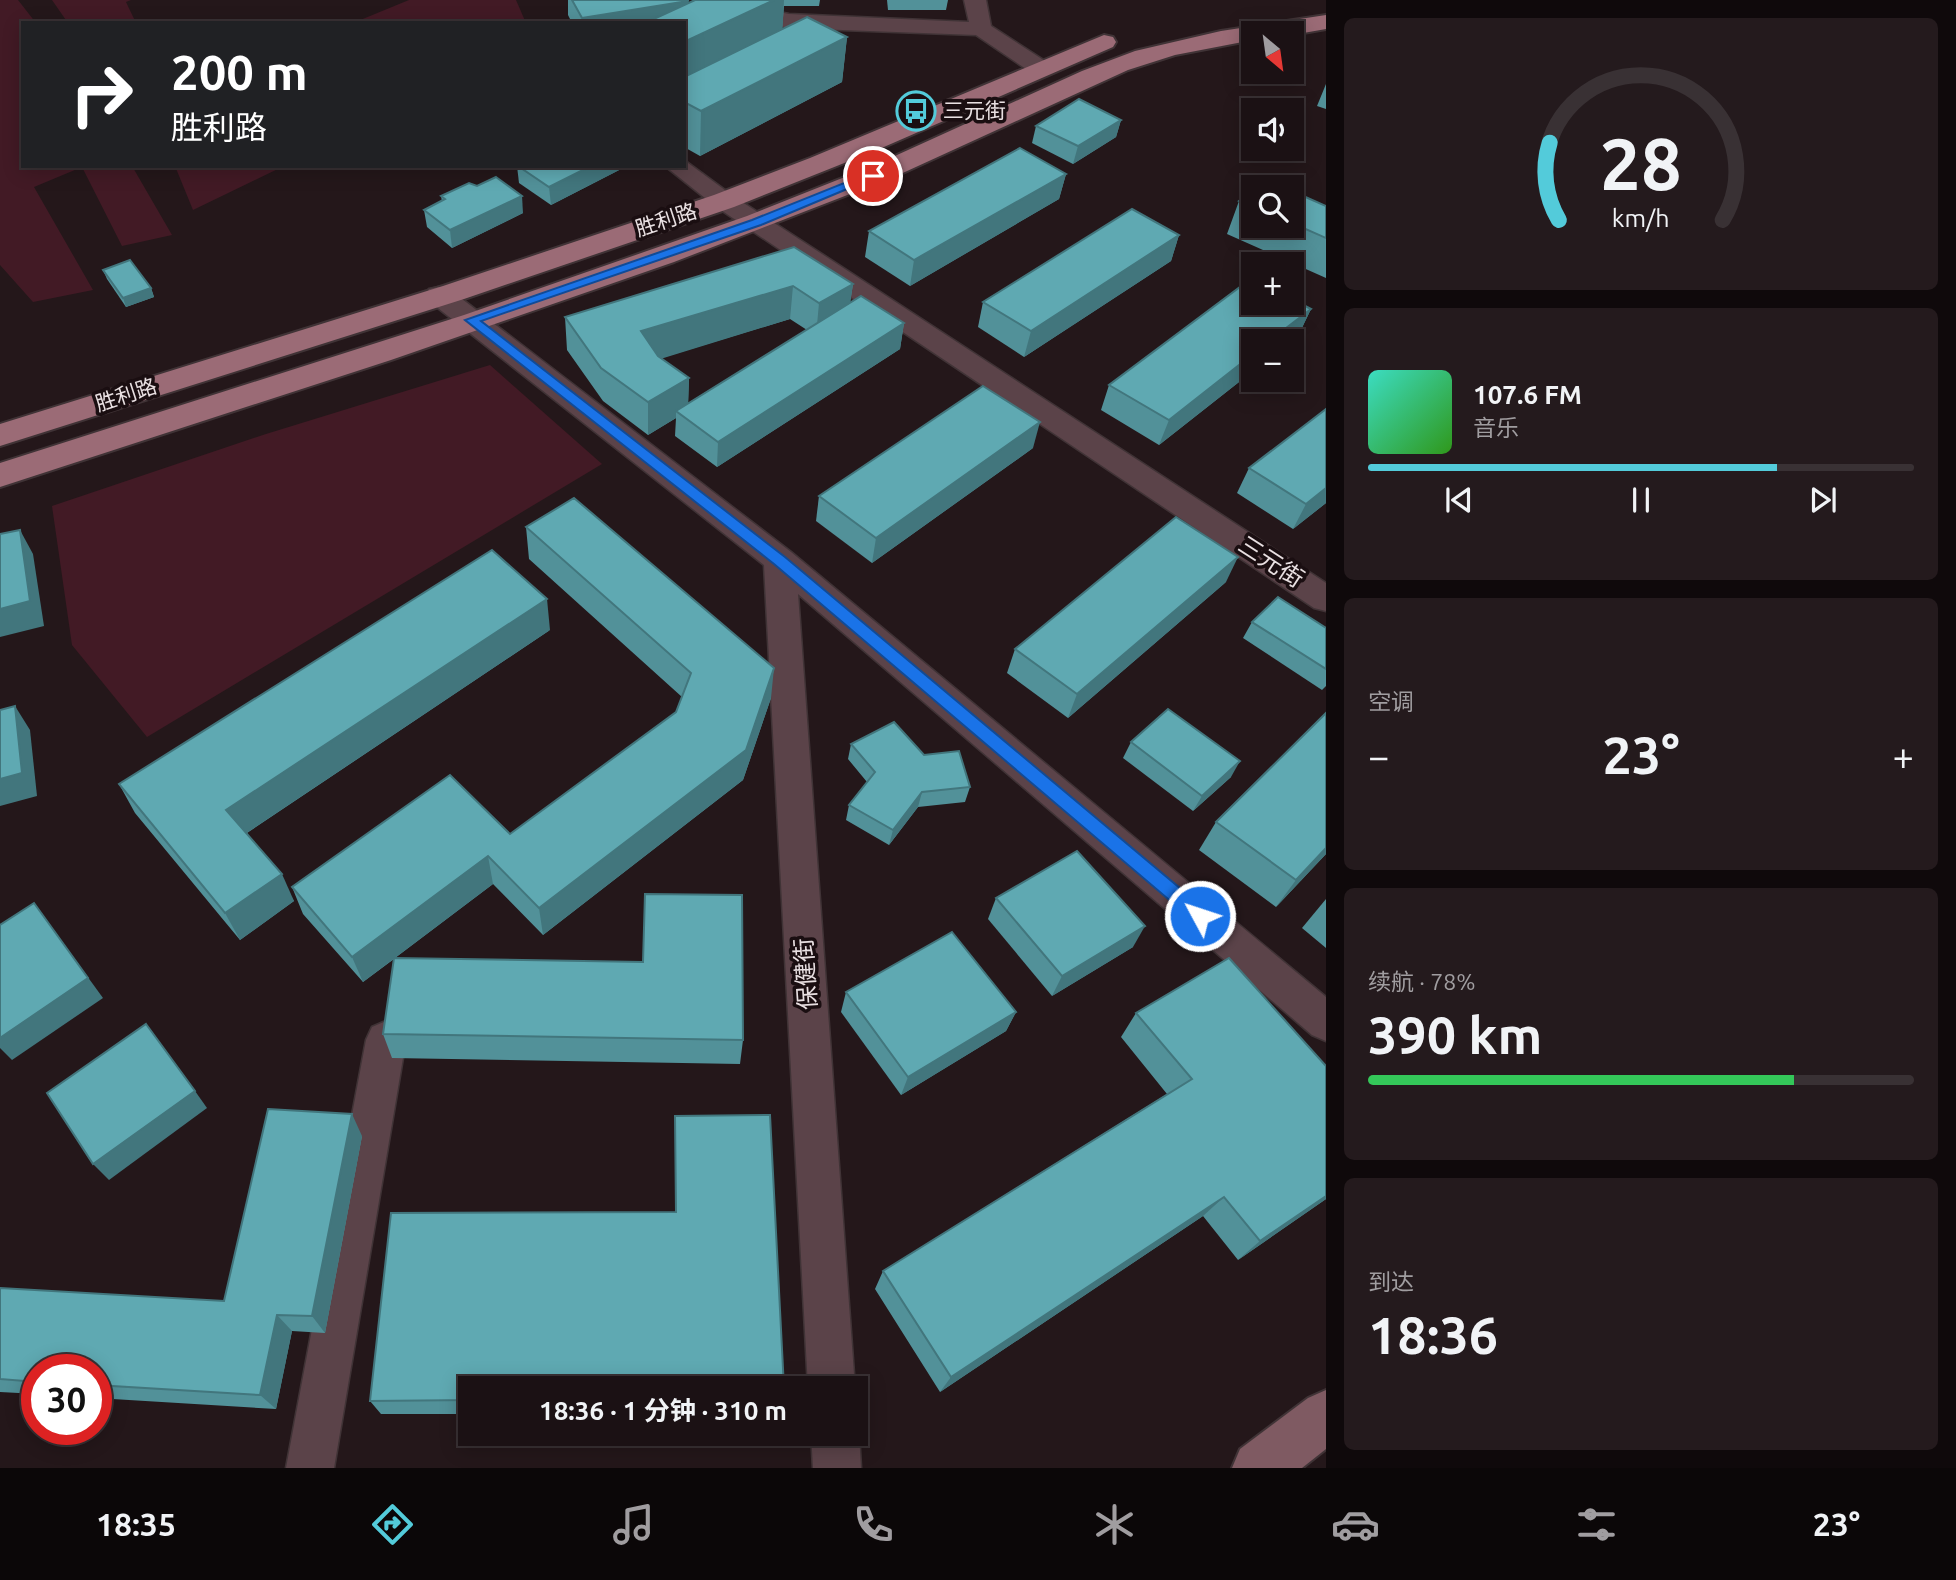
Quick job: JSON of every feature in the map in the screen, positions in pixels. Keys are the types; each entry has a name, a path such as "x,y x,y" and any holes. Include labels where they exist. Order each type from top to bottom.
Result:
{"main road":[{"name":"胜利路","path":"0,435 724,201 864,147 1107,41 1226,15 1326,1"},
{"name":"胜利路","path":"0,475 471,320 757,222 918,157 1075,82 1121,64 1168,50 1266,30 1326,22"},
{"path":"1259,1468 1326,1416"}],"street":[{"path":"975,0 981,29"},
{"path":"710,6 789,21 981,29 1040,68"},
{"name":"三元街","path":"680,168 724,201 1326,599"},
{"path":"439,295 779,560 1326,1022"},
{"name":"保健街","path":"779,560 831,1376"},
{"path":"310,1468 386,1040"},
{"path":"836,1446 837,1468"}],"shaded area":[{"path":"0,0 18,0 34,21 21,21 21,168 80,168 34,187 93,290 33,302 0,265"},
{"path":"52,0 131,0 126,2 135,21 67,21"},
{"path":"409,0 516,0 525,21 358,21"},
{"path":"83,168 133,168 172,235 122,246"},
{"path":"176,168 280,168 193,210"},
{"path":"490,365 602,464 147,737 72,645 52,506 266,434"}],"building":[{"path":"572,0 688,0 688,1 582,18"},
{"path":"695,0 774,0 686,41 686,21 649,21"},
{"path":"807,17 847,37 701,111 686,103 686,76"},
{"path":"1079,99 1121,120 1078,146 1036,126"},
{"path":"1020,148 1066,174 914,260 869,231"},
{"path":"521,168 587,168 549,187"},
{"path":"496,177 522,196 450,230 424,210 445,199 441,196 469,183 477,186"},
{"path":"1304,196 1326,206 1326,238 1304,228"},
{"path":"1132,209 1179,235 1031,331 983,302"},
{"path":"794,247 853,284 819,303 793,286 641,331 658,356 689,378 648,402 601,368 565,317"},
{"path":"130,260 151,288 123,298 103,270"},
{"path":"1241,286 1241,315 1303,315 1285,329 1241,329 1241,363 1169,420 1109,385"},
{"path":"861,296 904,323 718,442 676,411"},
{"path":"1304,305 1311,309 1304,314"},
{"path":"983,386 1040,422 876,538 819,496"},
{"path":"1326,409 1326,488 1306,504 1249,468"},
{"path":"574,498 774,668 746,750 539,908 488,856 352,957 292,887 450,775 510,834 676,712 691,673 526,527"},
{"path":"1176,517 1238,557 1077,694 1015,649"},
{"path":"20,530 30,601 0,609 0,534"},
{"path":"492,550 547,599 226,810 282,874 225,913 119,784"},
{"path":"1278,597 1326,628 1326,669 1252,622"},
{"path":"15,706 22,773 0,779 0,710"},
{"path":"1168,709 1240,761 1202,796 1131,742"},
{"path":"1326,713 1326,848 1296,880 1216,822"},
{"path":"894,722 924,755 959,751 970,787 922,792 893,830 849,805 875,772 851,744"},
{"path":"1077,851 1145,926 1062,976 996,898"},
{"path":"645,894 742,895 743,1040 383,1034 394,958 643,962"},
{"path":"34,903 88,978 0,1038 0,925"},
{"path":"952,932 1016,1012 908,1077 846,992"},
{"path":"1229,958 1326,1066 1326,1196 1260,1241 1224,1197 951,1377 883,1271 1192,1079 1136,1013"},
{"path":"146,1024 195,1091 93,1164 47,1093"},
{"path":"268,1109 352,1114 312,1316 277,1315 260,1395 112,1386 112,1354 21,1354 21,1381 0,1379 0,1288 224,1301"},
{"path":"770,1115 783,1376 458,1376 458,1400 370,1401 391,1213 676,1212 675,1116"}],"place":[{"name":"三元街","path":"916,111"}],"route":[{"path":"873,176 757,222 471,320 779,560 1200,916"}]}
